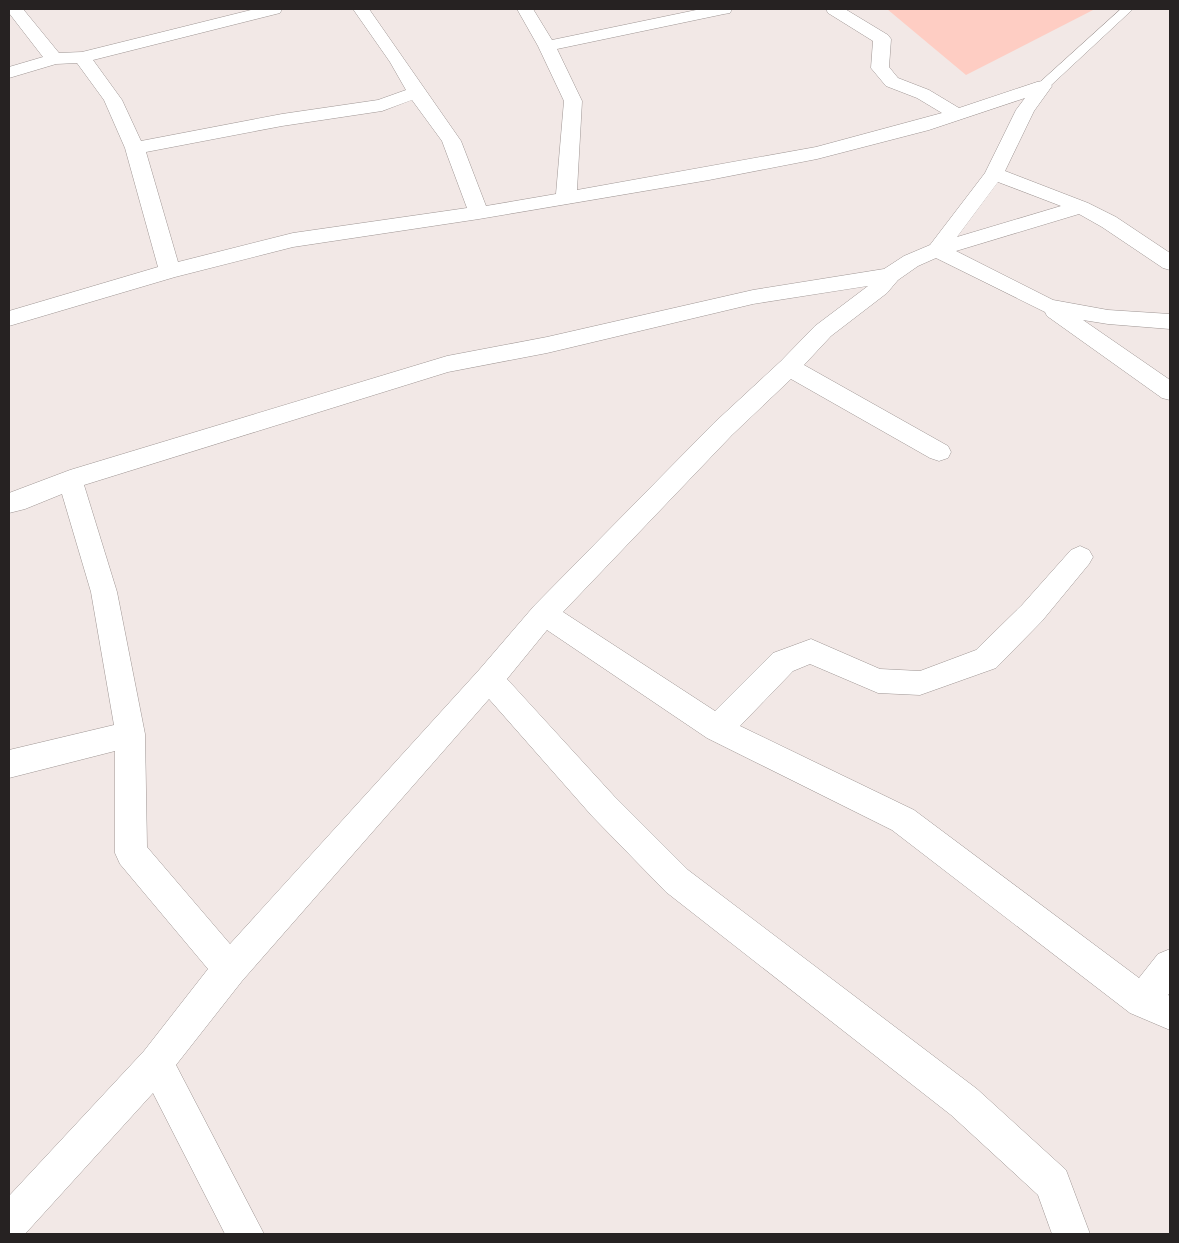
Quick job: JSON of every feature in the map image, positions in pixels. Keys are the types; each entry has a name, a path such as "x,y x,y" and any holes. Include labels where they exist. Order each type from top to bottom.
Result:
{"street":[{"path":"14,9 54,60"},
{"path":"9,73 54,60 82,57 274,9"},
{"path":"360,9 404,69 416,92 451,141 479,213"},
{"path":"525,9 547,46 573,100 566,198"},
{"path":"547,46 724,9"},
{"path":"834,9 882,39 880,68 892,82 923,94 959,115"},
{"path":"82,57 113,100 135,148 170,271"},
{"path":"10,313 293,240 479,213 709,174 817,153 959,115 1043,86"},
{"path":"937,250 994,174 1025,110 1043,86"},
{"path":"135,148 282,120 382,105 416,92"},
{"path":"994,174 1082,207 1109,222 1170,262"},
{"path":"9,1224 156,1063 230,969 544,614 723,429 789,367 823,331 879,288 890,274 911,261 937,250 1082,207"},
{"path":"937,250 1048,306 1170,392"},
{"path":"9,503 16,502 70,480 447,364 547,345 753,296 890,274"},
{"path":"1048,306 1108,317 1170,321"},
{"path":"789,367 939,452"},
{"path":"70,480 104,592 130,734 131,853 230,969"},
{"path":"716,729 783,662 811,651 878,680 920,683 986,659 1032,613 1080,557"},
{"path":"544,614 716,729 903,820 1156,1007 1170,966"},
{"path":"488,679 603,806 677,881 964,1102 1054,1184 1071,1234"},
{"path":"9,764 130,734"},
{"path":"156,1063 245,1234"}],"lane":[{"path":"1043,86 1127,9"}],"shaded area":[{"path":"887,9 1095,9 966,75"}]}
